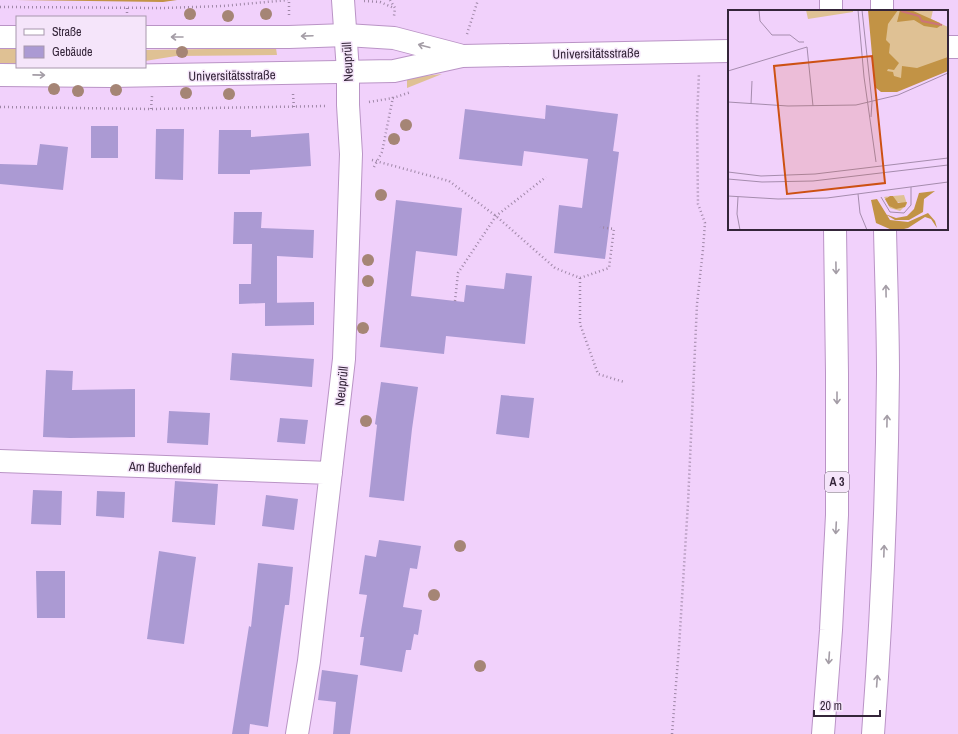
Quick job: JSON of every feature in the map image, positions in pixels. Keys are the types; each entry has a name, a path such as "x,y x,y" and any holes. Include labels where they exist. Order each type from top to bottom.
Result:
{"main road":[{"name":"Neuprüll","path":"297,734 309,661 344,359 351,154 348,105 348,71 343,0"},
{"name":"Universitätsstraße","path":"146,37 289,37 346,35 394,38 462,56"},
{"path":"0,37 16,37"},
{"name":"Universitätsstraße","path":"0,75 145,76 394,71 462,56 728,51"},
{"name":"A 3","path":"823,734 831,630 837,515 835,230"},
{"path":"873,734 881,631 885,530 888,374 885,230"},
{"name":"Am Buchenfeld","path":"0,461 331,473"}],"path":[{"path":"0,8 217,6 288,0"},
{"path":"343,0 380,2 394,8 390,0"},
{"path":"462,56 478,0"},
{"path":"127,8 127,16"},
{"path":"672,734 688,503 697,304 705,223 698,204 697,118 700,51"},
{"path":"0,107 151,109 294,108 348,105"},
{"path":"351,154 449,181 496,216 555,268 580,278 609,268 614,229 600,227"},
{"path":"455,301 458,273 496,216 546,178"},
{"path":"580,278 580,324 598,374 624,382"}],"shaded area":[{"path":"16,0 177,0 163,2"},
{"path":"276,48 277,55 176,56 146,61 146,50"},
{"path":"0,49 16,49 16,66 0,66"},
{"path":"442,74 407,88 407,78"}],"building":[{"path":"546,105 618,114 613,151 619,152 605,259 554,253 559,205 582,208 588,159 524,151 522,166 459,159 465,109 545,119"},
{"path":"91,126 118,126 118,158 91,158"},
{"path":"156,129 184,129 183,180 155,179"},
{"path":"219,130 251,130 251,137 309,133 311,166 250,170 250,174 218,174"},
{"path":"40,144 68,147 63,190 0,184 0,164 37,165"},
{"path":"396,200 462,208 457,256 416,251 411,296 464,302 466,285 504,289 506,273 532,276 525,344 446,336 444,354 380,347"},
{"path":"234,212 262,212 261,228 314,230 313,258 277,256 277,303 314,302 314,325 265,326 265,303 239,304 239,284 251,284 252,244 233,244"},
{"path":"232,353 314,359 312,387 230,380"},
{"path":"46,370 73,371 72,390 135,389 135,437 43,437"},
{"path":"381,382 418,387 404,501 369,497 377,425 375,424"},
{"path":"501,395 534,398 529,438 496,434"},
{"path":"169,411 210,413 208,445 167,443"},
{"path":"280,418 308,420 305,444 277,442"},
{"path":"175,481 218,484 215,525 172,522"},
{"path":"33,490 62,491 61,525 31,524"},
{"path":"97,491 125,492 124,518 96,516"},
{"path":"266,495 298,499 294,530 262,526"},
{"path":"379,540 421,546 417,569 410,568 403,607 422,610 418,635 414,634 411,650 406,650 402,672 360,665 364,637 360,637 367,595 359,594 365,555 376,557"},
{"path":"159,551 196,557 184,644 147,639"},
{"path":"258,563 293,567 289,605 285,605 268,727 250,724 249,734 232,734 249,626 251,627"},
{"path":"36,571 65,571 65,618 37,618"},
{"path":"322,670 358,675 350,734 333,734 336,702 318,700"}]}
